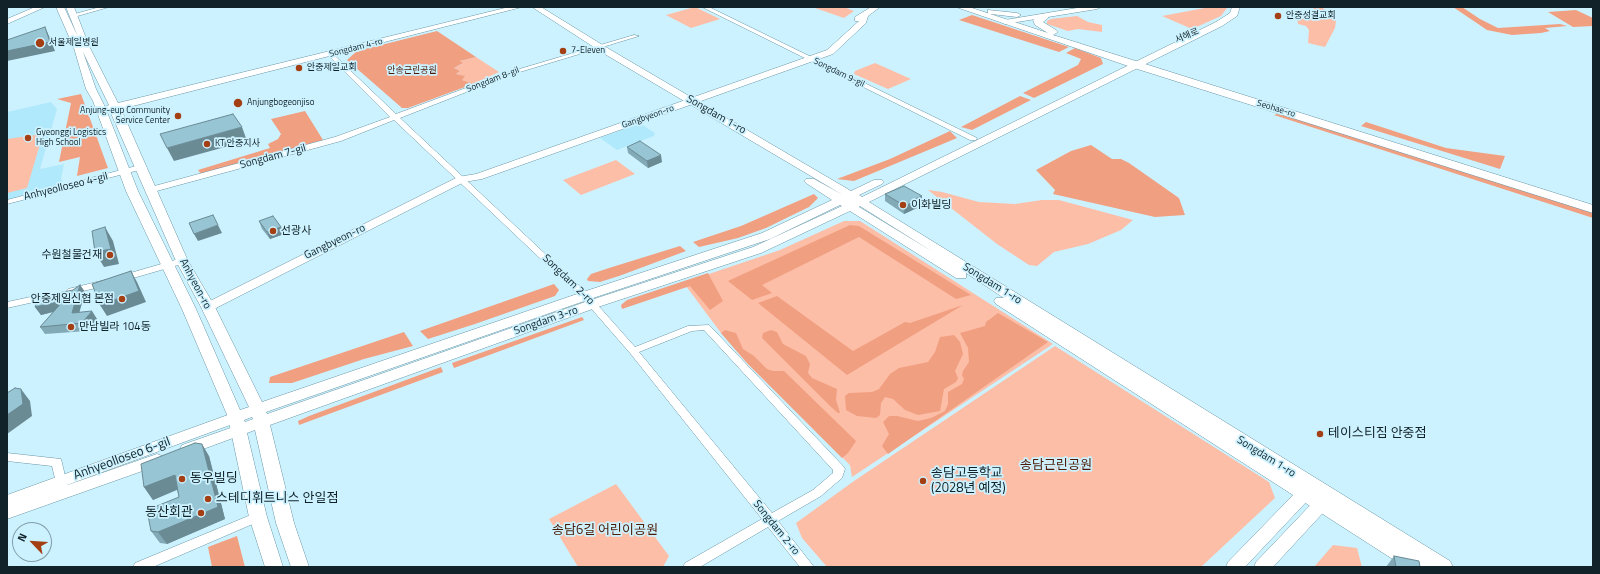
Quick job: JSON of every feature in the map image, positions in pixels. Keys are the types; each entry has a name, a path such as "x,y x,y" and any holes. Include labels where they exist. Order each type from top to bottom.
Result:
{"main road":[{"name":"Anhyeon-ro","path":"60,7 78,48 91,89 124,172 167,266 189,309 237,424 258,518 274,567"},
{"name":"Songdam 4-ro","path":"114,106 508,7"},
{"name":"Songdam 4-ro","path":"100,109 331,55 518,7"},
{"name":"Songdam 1-ro","path":"527,7 851,200 1325,500 1444,567"},
{"name":"Songdam 1-ro","path":"536,7 597,48"},
{"name":"Seohae-ro","path":"960,7 1057,34 1134,61 1593,203"},
{"name":"Seohae-ro","path":"976,7 1008,20 1593,209"},
{"path":"991,12 1012,15 1041,15 1084,7"},
{"path":"1008,20 1097,7"},
{"name":"서해로","path":"1134,61 1222,20 1232,12 1233,7"},
{"path":"851,200 973,138 1134,61 1230,18 1234,14 1236,7"},
{"name":"Anhyeon-ro","path":"72,11 85,46 114,106 182,260 208,306 259,415 285,523 300,567"},
{"path":"1041,15 1038,23 1057,34"},
{"path":"851,200 983,142 1134,61"},
{"name":"Songdam 3-ro","path":"237,424 589,300 757,250 798,232 851,200"},
{"name":"Songdam 1-ro","path":"1325,500 1420,567"}],"street":[{"path":"7,22 41,7"},
{"path":"72,11 106,7"},
{"name":"Songdam 9-gil","path":"706,7 973,138"},
{"name":"Gangbyeon-ro","path":"208,306 462,179 469,173 685,101 808,57 830,52 863,21 864,16 876,7"},
{"path":"597,48 636,36"},
{"name":"Songdam 8-gil","path":"395,116 508,74 597,48"},
{"path":"316,56 331,55"},
{"name":"Songdam 2-ro","path":"331,55 589,300 633,351 808,567"},
{"name":"Songdam 7-gil","path":"150,190 338,139 395,116"},
{"name":"Anhyeolloseo 4-gil","path":"7,202 140,167"},
{"path":"7,305 98,285 167,266 182,260"},
{"path":"633,351 691,328 706,327 839,469 838,475 817,493 689,567"},
{"path":"7,513 62,487 237,424"},
{"path":"7,456 57,462 62,487"},
{"name":"Anhyeolloseo 6-gil","path":"7,501 62,487"},
{"path":"1234,567 1307,489"},
{"path":"1262,567 1325,500"},
{"path":"139,567 258,518"}],"shaded area":[{"name":"Gyeonggi Logistics High School","path":"51,102 57,109 40,169 64,164 61,179 63,181 56,188 7,200 7,112"},
{"path":"641,124 655,133 654,136 617,150 600,138"}],"green space":[{"path":"695,7 720,19 691,28 666,15"},
{"path":"812,7 844,7 854,11 844,18"},
{"path":"1210,7 1227,8 1221,16 1192,29 1162,16"},
{"path":"1312,7 1322,7 1336,21 1335,28 1325,47 1308,43 1309,30 1306,26 1298,24 1296,14 1319,13"},
{"path":"1453,7 1462,7 1480,19 1498,28 1560,24 1567,26 1545,28 1550,31 1541,33 1512,35 1487,30"},
{"path":"1576,10 1593,18 1593,26 1573,27 1548,12"},
{"path":"972,15 1069,47 1059,52 959,20"},
{"path":"1077,16 1088,22 1102,25 1102,32 1078,29 1068,31 1047,24 1047,21 1051,19"},
{"name":"안송근린공원","path":"437,31 476,57 460,61 463,63 454,68 460,71 456,74 465,76 462,80 473,84 408,108 402,108 347,60 357,51"},
{"path":"1075,48 1101,58 1103,64 1034,98 1023,93 1078,65 1081,59 1066,53"},
{"name":"안송근린공원","path":"476,57 499,72 473,84 462,80 464,76 456,74 460,71 454,68 462,64 460,61"},
{"path":"875,63 911,79 888,89 854,74 855,71"},
{"path":"81,94 108,168 77,176 80,157 59,162 71,103 57,99"},
{"path":"1020,96 1031,100 972,130 961,127"},
{"path":"305,111 323,140 201,174 198,170 270,148 268,144 278,139 281,134 271,119"},
{"path":"1277,114 1328,127 1593,212 1593,218 1274,115"},
{"path":"1366,122 1446,148 1505,156 1500,169 1361,126"},
{"path":"950,131 957,138 854,181 837,179 890,159"},
{"path":"43,134 27,188 7,193 7,139"},
{"path":"1091,145 1112,159 1121,159 1129,163 1179,198 1185,215 1155,217 1053,194 1055,190 1036,170 1071,151"},
{"path":"616,160 635,174 581,195 563,180"},
{"path":"928,190 942,192 979,202 1015,204 1042,200 1059,200 1133,220 1121,230 1088,244 1054,252 1037,266 1029,265 997,244"},
{"path":"814,194 818,198 809,207 766,228 738,238 699,247 693,242 741,226"},
{"path":"844,221 860,221 1053,344 852,477 850,465 747,363 721,333 686,286 703,276 780,250"},
{"path":"850,225 859,226 971,295 956,299 859,237 762,285 772,293 752,300 728,281"},
{"path":"680,246 686,251 619,276 600,282 588,281 587,279 591,274"},
{"path":"708,273 723,301 710,310 690,286 622,309 621,305 627,300"},
{"path":"554,284 559,290 555,296 428,339 420,331"},
{"path":"777,296 853,351 905,322 910,323 963,305 847,375 758,303"},
{"path":"998,313 1048,342 888,454 882,446 889,434 883,422 889,416 897,416 918,421 931,418 945,411 948,404 948,392 962,384 964,379 962,375 963,371 969,362 968,348 960,333 985,326 986,322"},
{"path":"582,317 584,320 454,368 452,363"},
{"path":"725,330 736,333 743,349 754,356 767,369 773,371 784,371 856,441 848,453 842,458 747,363 721,333"},
{"path":"771,330 777,332 783,344 806,356 810,364 808,373 812,378 837,389 836,400 840,413 830,406 762,338 763,333"},
{"path":"404,332 413,346 364,359 292,383 269,383 270,377"},
{"path":"954,335 960,342 963,354 955,371 958,378 956,382 944,389 940,411 918,415 905,410 893,399 885,397 881,403 880,415 876,418 857,416 846,410 845,396 849,393 872,392 879,389 890,374 899,368 928,362 935,352 940,337"},
{"name":"송담근린공원","path":"1055,346 1269,482 1275,498 1201,567 827,567 802,538 796,523 854,481"},
{"path":"441,367 443,372 299,425 298,421 309,416"},
{"name":"송담6길 어린이공원","path":"616,484 669,556 663,567 578,567 549,519"},
{"path":"237,536 245,567 212,567 208,547"},
{"path":"1333,545 1357,548 1362,567 1314,567"}],"building":[{"path":"45,27 50,42 7,51 7,40"},
{"path":"233,114 242,127 167,148 160,134"},
{"path":"640,141 661,155 647,161 627,147"},
{"path":"904,186 922,196 905,206 885,194"},
{"path":"213,215 218,225 194,234 189,223"},
{"path":"273,216 281,227 267,232 259,221"},
{"path":"105,227 111,249 95,252 92,231"},
{"path":"131,271 139,291 100,305 92,284"},
{"path":"80,285 72,313 92,311 82,323 40,327 63,301 35,307 39,297 73,290"},
{"path":"15,388 21,389 23,404 7,415 7,393"},
{"path":"195,443 202,444 218,507 158,532 151,531 147,510 179,497 175,475 144,487 141,464"},
{"path":"1394,556 1419,561 1420,567 1396,567"}],"place":[{"name":"안중성결교회","path":"1278,16"},
{"name":"서울제일병원","path":"40,43"},
{"name":"7-Eleven","path":"563,51"},
{"name":"안중제일교회","path":"299,68"},
{"name":"Anjungbogeonjiso","path":"238,103"},
{"name":"Anjung-eup Community Service Center","path":"178,116"},
{"name":"Gyeonggi Logistics High School","path":"28,138"},
{"name":"KT 안중지사","path":"207,144"},
{"name":"이화빌딩","path":"903,205"},
{"name":"선광사","path":"273,231"},
{"name":"수원철물건재","path":"110,255"},
{"name":"안중제일신협 본점","path":"122,299"},
{"name":"만남빌라 104동","path":"71,327"},
{"name":"테이스티짐 안중점","path":"1320,434"},
{"name":"동우빌딩","path":"182,479"},
{"name":"송담고등학교 (2028년 예정)","path":"923,481"},
{"name":"스테디휘트니스 안일점","path":"208,499"},
{"name":"동산회관","path":"201,513"}]}
